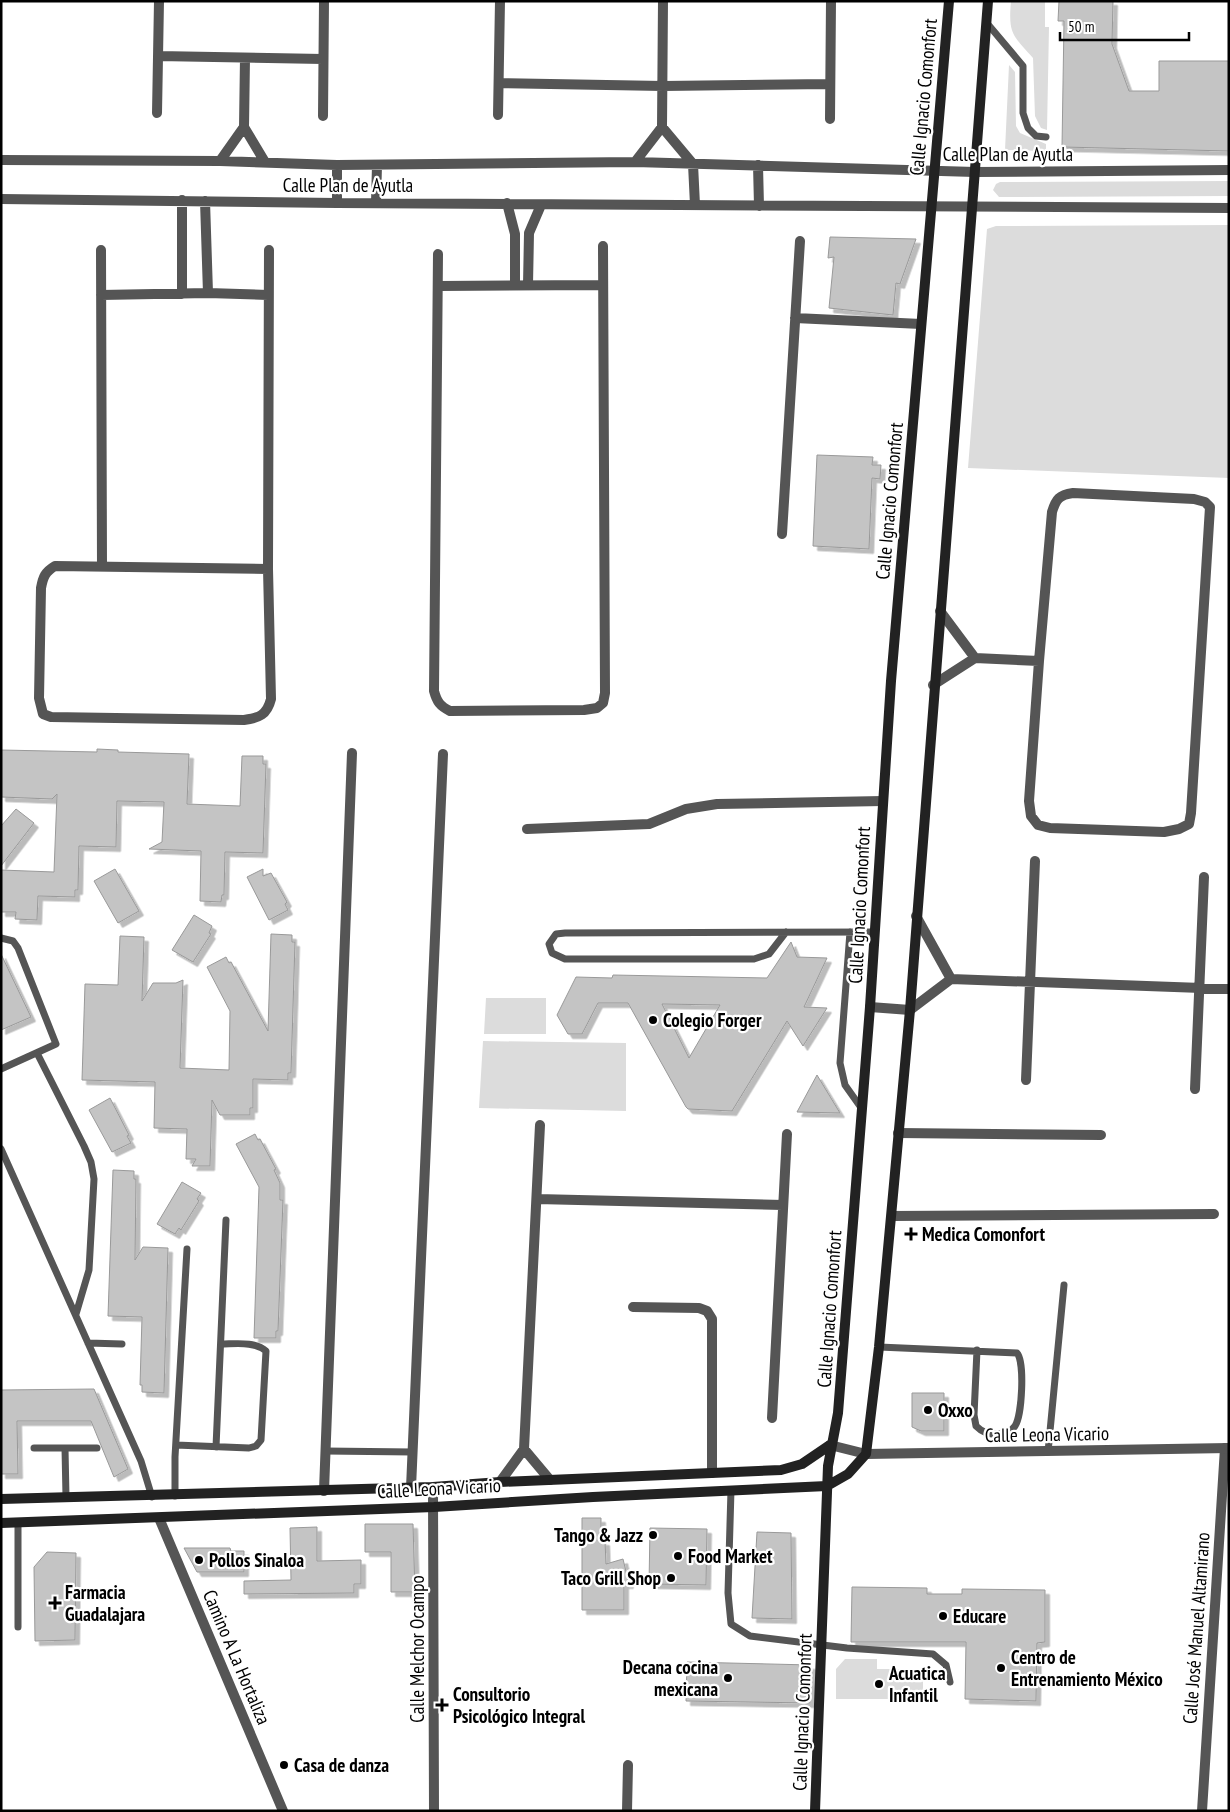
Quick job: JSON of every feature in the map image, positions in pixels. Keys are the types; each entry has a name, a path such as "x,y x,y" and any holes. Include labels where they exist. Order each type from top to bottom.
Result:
{"main road":[{"name":"Calle Ignacio Comonfort","path":"815,1811 830,1445 838,1413 870,1007 883,801 949,1"},
{"path":"866,1454 892,1216 910,1010 933,685 973,207 974,172 988,1"},
{"name":"Calle Leona Vicario","path":"1,1499 152,1497 411,1488 500,1482 781,1470 802,1464 830,1445"},
{"name":"Calle Leona Vicario","path":"1,1522 434,1507 827,1486 848,1474 866,1454"},
{"path":"594,1479 594,1497"}],"street":[{"path":"157,113 159,1"},
{"path":"322,116 324,1"},
{"path":"498,115 500,1"},
{"path":"635,162 662,127 663,1"},
{"path":"830,118 831,1"},
{"path":"158,56 323,59"},
{"path":"245,58 244,127 265,162"},
{"path":"499,83 663,86 830,84"},
{"path":"220,161 244,127"},
{"path":"662,127 693,164 695,205"},
{"name":"Calle Plan de Ayutla","path":"1,160 220,161 337,165 635,162 974,172 1229,170"},
{"name":"Calle Plan de Ayutla","path":"337,165 337,203"},
{"name":"Calle Plan de Ayutla","path":"376,203 377,165"},
{"path":"758,165 759,206"},
{"name":"Calle Plan de Ayutla","path":"1,199 337,203 1229,208"},
{"path":"182,200 182,294"},
{"path":"206,201 208,293"},
{"path":"507,203 515,234 515,285"},
{"path":"528,285 529,233 541,204"},
{"path":"515,234 529,233"},
{"path":"782,534 800,241"},
{"path":"438,254 434,691 441,707 450,711 584,710 597,708 603,703 605,693 603,246"},
{"path":"101,250 102,566"},
{"path":"268,569 55,566 48,570 44,577 39,698 43,714 51,717 244,720 259,718 268,710 272,699 268,569 269,250"},
{"path":"439,286 602,285"},
{"path":"101,295 268,294"},
{"path":"796,318 921,324"},
{"path":"1073,493 1194,499 1205,502 1210,507 1189,824 1179,829 1164,832 1038,825 1031,816 1029,801 1039,661 1052,512 1056,500 1061,495 1073,493"},
{"path":"940,611 974,658"},
{"path":"933,685 974,658 1039,661"},
{"path":"324,1491 352,753"},
{"path":"411,1488 443,754"},
{"path":"527,829 649,824 686,809 708,805 883,801"},
{"path":"1026,1080 1035,861"},
{"path":"1195,1090 1204,876"},
{"path":"916,916 951,979"},
{"path":"870,1007 910,1010 951,979 1229,989"},
{"path":"500,1482 524,1449 540,1125"},
{"path":"898,1133 1101,1135"},
{"path":"772,1418 787,1134"},
{"path":"537,1198 783,1205"},
{"path":"892,1216 1214,1214"},
{"path":"633,1307 700,1308 707,1311 712,1319 712,1473"},
{"name":"Calle Leona Vicario","path":"830,1445 866,1454 1227,1448"},
{"name":"Calle José Manuel Altamirano","path":"1202,1811 1227,1448"},
{"path":"524,1449 550,1480"},
{"name":"Calle Melchor Ocampo","path":"433,1487 434,1811"},
{"name":"Camino A La Hortaliza","path":"159,1518 283,1811"},
{"path":"627,1811 628,1765"}],"lane":[{"path":"986,21 1023,66 1024,113 1028,128 1036,136 1046,137"},
{"path":"786,932 769,954 754,959 565,958 552,953 549,944 556,934 565,933 786,932 875,932"},
{"path":"850,932 841,1068 845,1085 862,1109"},
{"path":"1,938 13,941 18,948 56,1044 1,1069"},
{"path":"37,1053 84,1146 94,1180 95,1202 89,1270 76,1314"},
{"path":"1,1149 141,1461 152,1497"},
{"path":"216,1447 226,1220"},
{"path":"176,1496 176,1445 186,1249"},
{"path":"1048,1452 1064,1285"},
{"path":"88,1343 122,1344"},
{"path":"176,1445 256,1446 261,1440 266,1351 252,1344 221,1344"},
{"path":"879,1347 977,1350 1012,1352 1021,1357 1019,1414 1013,1429 1006,1434 987,1434 976,1426 974,1415 977,1350"},
{"path":"34,1448 97,1448"},
{"path":"65,1448 66,1497"},
{"path":"325,1450 413,1452"},
{"path":"731,1490 728,1593 731,1624 750,1636 822,1645 933,1654 946,1665 950,1682"},
{"path":"18,1522 18,1627"}],"shaded area":[{"path":"1011,1 1045,1 1045,27 1049,27 1047,130 1041,128 1035,116 1033,58 1013,34 1010,21"},
{"path":"1009,65 1015,72 1016,126 1020,133 1046,144 1046,151 1005,150"},
{"path":"1229,181 1229,196 999,197 993,190 996,184 1000,182"},
{"path":"1229,225 1229,478 968,468 987,229 996,226"},
{"path":"486,998 546,998 546,1034 484,1034"},
{"path":"483,1041 626,1043 626,1111 479,1108"},
{"name":"Acuatica Infantil","path":"845,1659 877,1659 877,1669 923,1669 923,1699 836,1699 836,1669"}],"building":[{"path":"1059,1 1113,1 1112,44 1129,91 1159,91 1159,61 1229,61 1229,151 1062,147 1064,21 1058,21"},
{"path":"830,237 916,239 900,284 896,283 893,315 829,308 834,257 828,258"},
{"path":"817,455 873,457 872,465 881,465 880,479 872,478 869,549 813,546"},
{"path":"97,749 118,750 118,752 189,754 187,804 240,806 242,756 263,756 263,764 266,764 263,853 225,852 224,895 222,895 221,902 200,901 201,851 149,849 162,842 164,802 117,801 116,847 79,846 78,890 75,890 75,897 38,896 37,920 15,919 16,912 1,912 1,870 54,872 57,794 52,799 1,797 1,750 97,752"},
{"path":"16,809 34,823 1,866 1,826"},
{"path":"115,869 139,911 118,923 94,881"},
{"path":"263,869 263,876 271,873 287,902 285,904 288,910 269,920 247,877"},
{"path":"194,915 212,926 209,933 211,934 193,962 172,950"},
{"path":"271,934 292,935 292,942 295,942 291,1073 288,1073 288,1080 253,1079 253,1108 250,1108 250,1115 220,1115 212,1100 210,1166 192,1166 196,1159 186,1159 187,1129 154,1128 155,1082 82,1080 85,984 118,985 120,936 144,937 142,1001 153,983 176,983 183,980 180,1068 229,1070 230,1011 207,967 226,957 229,963 231,962 268,1031"},
{"path":"791,942 797,957 827,958 804,1007 827,1008 803,1046 787,1021 732,1111 688,1109 686,1107 628,1003 598,1003 582,1034 568,1034 557,1015 576,977 612,978 613,975 767,978","holes":["662,1004 720,1005 689,1058"]},
{"path":"1,954 31,1017 1,1030"},
{"path":"817,1075 840,1113 797,1112"},
{"path":"110,1098 129,1135 127,1136 131,1143 112,1152 89,1110"},
{"path":"255,1134 258,1140 260,1139 276,1169 274,1170 280,1183 280,1200 283,1200 278,1331 276,1331 276,1338 254,1338 259,1187 236,1144"},
{"path":"113,1170 134,1171 134,1179 136,1179 135,1260 143,1247 168,1248 164,1393 142,1392 142,1385 140,1385 142,1317 108,1316"},
{"path":"182,1182 201,1193 197,1199 199,1201 181,1230 179,1228 175,1234 157,1224"},
{"path":"94,1389 128,1469 114,1477 91,1421 17,1421 18,1474 1,1474 1,1390"},
{"name":"Oxxo","path":"912,1393 944,1393 944,1431 921,1431 912,1427"},
{"path":"582,1518 601,1518 601,1541 605,1541 606,1564 623,1559 629,1584 624,1584 624,1610 582,1610"},
{"path":"365,1524 413,1524 415,1592 391,1592 391,1552 365,1552"},
{"path":"317,1527 317,1561 361,1560 361,1584 354,1584 354,1593 244,1594 244,1581 291,1580 290,1528"},
{"name":"Food Market","path":"650,1528 707,1529 706,1585 649,1584"},
{"path":"757,1532 791,1533 792,1619 752,1618"},
{"path":"184,1548 230,1548 231,1551 244,1551 244,1572 197,1572"},
{"name":"Farmacia Guadalajara","path":"47,1552 76,1553 75,1640 35,1641 34,1567"},
{"name":"Educare","path":"852,1587 927,1588 927,1594 962,1594 962,1589 1045,1590 1045,1642 1037,1643 1036,1701 965,1699 966,1642 851,1642"},
{"path":"687,1662 811,1665 810,1703 686,1701"}],"place":[{"name":"Colegio Forger","path":"653,1020"},
{"name":"Medica Comonfort","path":"911,1234"},
{"name":"Oxxo","path":"928,1410"},
{"name":"Tango & Jazz","path":"653,1535"},
{"name":"Food Market","path":"678,1556"},
{"name":"Pollos Sinaloa","path":"199,1560"},
{"name":"Taco Grill Shop","path":"671,1578"},
{"name":"Farmacia Guadalajara","path":"55,1603"},
{"name":"Educare","path":"943,1616"},
{"name":"Centro de Entrenamiento México","path":"1001,1668"},
{"name":"Decana cocina mexicana","path":"728,1678"},
{"name":"Acuatica Infantil","path":"879,1684"},
{"name":"Consultorio Psicológico Integral","path":"442,1705"},
{"name":"Casa de danza","path":"284,1765"}]}
